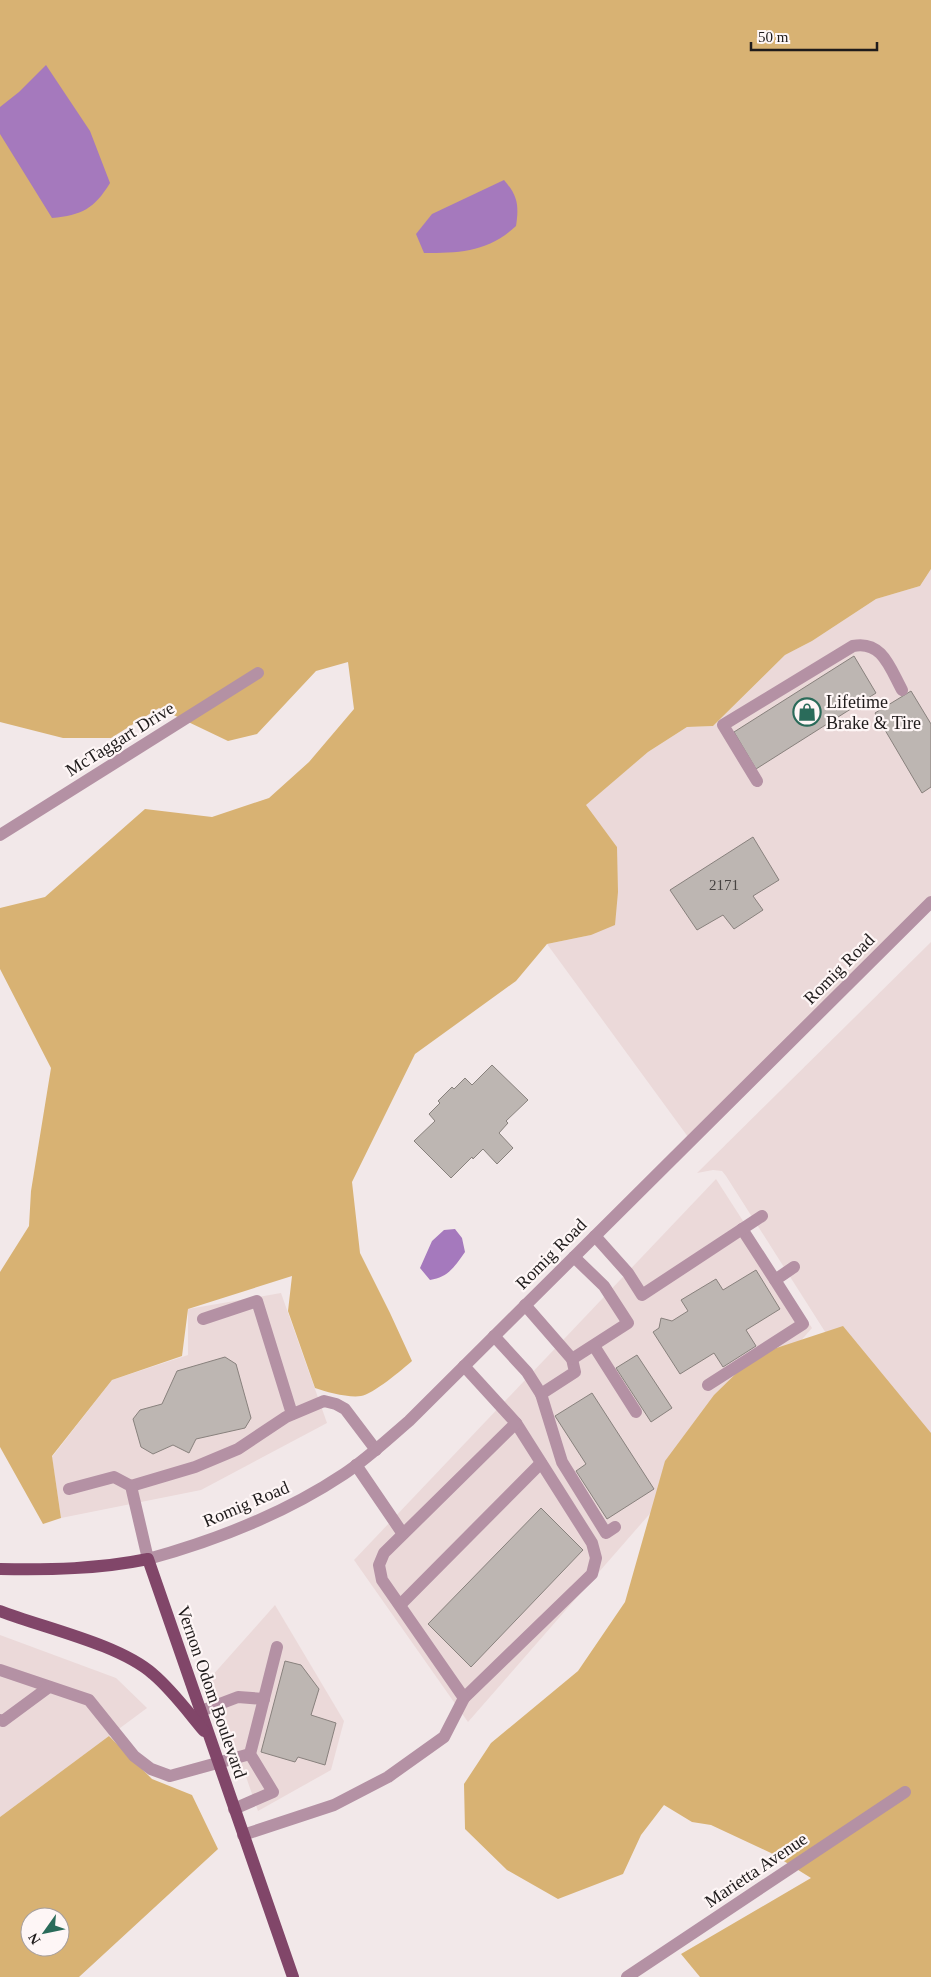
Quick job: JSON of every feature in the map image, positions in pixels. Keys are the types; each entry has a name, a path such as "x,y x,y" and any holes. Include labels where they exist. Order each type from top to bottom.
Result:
{"main road":[{"path":"0,1570 79,1569 124,1564 148,1559"},
{"name":"Vernon Odom Boulevard","path":"148,1559 293,1977"},
{"path":"0,1613 102,1646 138,1663 164,1684 209,1737"}],"street":[{"path":"757,781 723,725 853,646 870,645 876,648 902,690"},
{"name":"McTaggart Drive","path":"0,835 258,673"},
{"name":"Romig Road","path":"148,1559 218,1537 283,1509 344,1474 376,1450 409,1421 931,902"},
{"path":"595,1236 628,1273 642,1295 762,1216"},
{"path":"708,1385 803,1324 742,1230"},
{"path":"572,1359 628,1322 604,1286 574,1257"},
{"path":"774,1280 794,1267"},
{"path":"203,1318 257,1301 292,1414"},
{"path":"525,1305 572,1359 575,1372 541,1394"},
{"path":"494,1336 527,1372 541,1394 562,1462 606,1533 615,1527"},
{"path":"594,1346 636,1412"},
{"path":"243,1835 334,1805 388,1777 444,1737 464,1698 592,1574 596,1558 592,1543 516,1423 464,1366"},
{"path":"69,1489 114,1477 131,1486 195,1467 238,1449 292,1414 324,1401 345,1409 376,1450"},
{"path":"464,1698 382,1580 378,1565 384,1553 516,1423"},
{"path":"400,1606 541,1462"},
{"path":"356,1465 403,1534"},
{"path":"131,1486 148,1559"},
{"path":"234,1809 273,1792 250,1754 278,1646"},
{"path":"0,1670 89,1700 134,1756 151,1769 170,1776 250,1754"},
{"path":"0,1720 3,1721 49,1687"},
{"path":"201,1711 238,1697 264,1699"},
{"name":"Marietta Avenue","path":"628,1977 905,1792"}],"shaded area":[{"path":"0,0 931,0 931,569 920,586 876,599 812,641 785,655 713,726 687,727 648,752 586,805 617,847 618,892 615,925 591,935 547,944 516,981 415,1054 352,1182 360,1253 412,1361 380,1387 366,1395 344,1395 315,1388 288,1311 292,1276 188,1309 182,1356 112,1380 52,1456 61,1518 43,1524 0,1447 0,1272 29,1226 31,1191 51,1068 0,969 0,908 45,897 145,809 212,817 269,798 309,762 354,709 348,662 316,671 257,734 228,741 159,708 111,738 63,738 0,722"},
{"path":"46,65 90,131 110,183 93,205 71,215 52,218 0,134 0,107 19,92"},
{"path":"504,180 515,196 516,226 505,235 484,246 462,251 424,253 416,234 432,214"},
{"path":"931,569 931,902 691,1141 547,944 591,935 617,847 585,805 648,752 687,727 713,726 785,655 812,641 876,599 920,586"},
{"path":"931,942 931,1479 829,1338 726,1176 722,1171 713,1170 697,1173"},
{"path":"716,1179 812,1328 468,1722 354,1560"},
{"path":"455,1229 462,1238 465,1252 447,1274 430,1280 420,1268 432,1241 444,1230"},
{"path":"281,1293 327,1423 201,1490 61,1518 52,1457 112,1380 188,1355 188,1309"},
{"path":"843,1326 931,1433 931,1977 700,1977 681,1954 811,1878 771,1853 711,1825 692,1822 664,1805 641,1835 623,1874 558,1899 507,1870 465,1829 464,1784 491,1743 578,1671 625,1602 665,1461 714,1395 755,1355"},
{"path":"275,1605 344,1721 331,1770 258,1811 211,1677"},
{"path":"0,1635 116,1678 147,1708 0,1817"},
{"path":"109,1736 152,1779 192,1795 218,1849 79,1977 0,1977 0,1817"}],"building":[{"path":"854,656 876,693 756,769 734,732"},
{"path":"911,691 931,724 931,787 922,793 875,713"},
{"path":"753,837 779,880 753,896 763,910 734,929 723,915 697,930 670,890"},
{"path":"492,1065 528,1100 506,1121 508,1123 499,1133 513,1148 497,1164 483,1149 451,1178 414,1141 435,1121 429,1114 440,1103 438,1101 452,1087 454,1089 465,1078 472,1085"},
{"path":"756,1270 780,1309 746,1330 756,1346 723,1367 714,1353 680,1374 653,1332 659,1328 661,1318 672,1321 688,1311 681,1300 716,1279 723,1290"},
{"path":"637,1355 672,1408 651,1422 616,1368"},
{"path":"225,1357 236,1364 251,1418 245,1428 196,1439 189,1453 173,1445 153,1454 141,1447 133,1419 140,1410 162,1404 177,1371"},
{"path":"592,1393 654,1489 607,1519 576,1471 586,1464 555,1416"},
{"path":"541,1508 583,1550 471,1667 428,1624"},
{"path":"285,1661 301,1665 319,1689 311,1715 336,1723 325,1765 298,1757 295,1762 261,1752"}],"place":[{"name":"Lifetime Brake & Tire","path":"807,712"}]}
